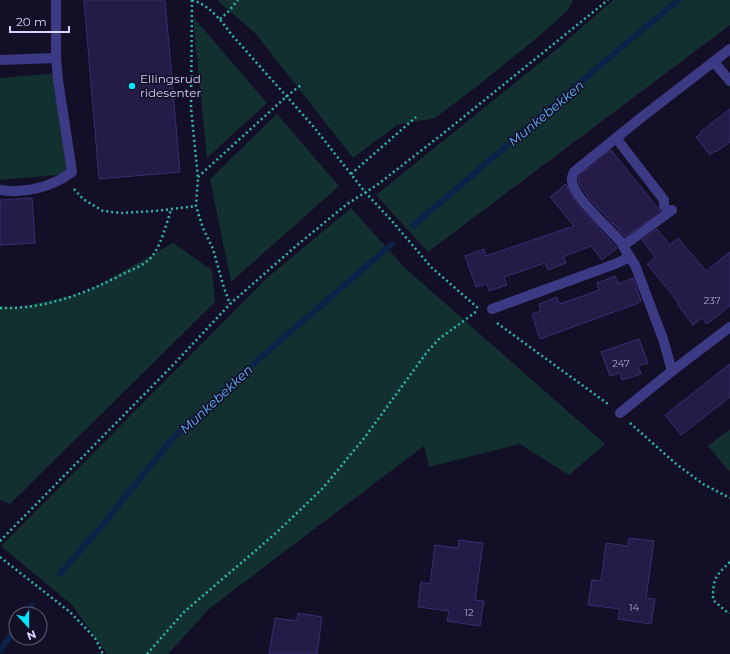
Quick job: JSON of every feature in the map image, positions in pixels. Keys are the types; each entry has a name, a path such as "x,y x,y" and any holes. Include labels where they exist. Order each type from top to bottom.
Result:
{"lane":[{"path":"0,190 28,190 48,185 61,180 72,172 58,80 56,58 56,0"},
{"path":"672,371 663,339 635,265 621,242 583,201 571,179 574,172 730,49"},
{"path":"0,60 56,58"},
{"path":"714,62 730,81"},
{"path":"616,138 664,200 664,206 670,211 623,246"},
{"path":"492,309 615,264 630,257"},
{"path":"620,414 672,371 730,327"}],"path":[{"path":"230,304 213,249 203,228 196,206 198,178 191,108 192,0 201,3 220,19 231,34 313,126 365,192"},
{"path":"220,19 238,0"},
{"path":"0,541 174,364 230,304 296,246 347,204 377,186 608,0"},
{"path":"198,178 287,96 301,85"},
{"path":"351,174 416,117"},
{"path":"72,172 74,190 83,199 102,211 121,213 172,210 196,206"},
{"path":"0,308 18,308 62,301 80,295 140,266 152,257 172,210"},
{"path":"147,654 184,612 276,533 323,488 365,437 427,352 439,339 479,310"},
{"path":"620,414 675,462 703,484 730,498"},
{"path":"0,557 70,612 95,638 103,654"},
{"path":"730,562 717,574 713,588 713,600 730,613"}],"green space":[{"path":"217,0 573,0 569,9 544,32 475,88 435,118 397,125 353,158 256,34"},
{"path":"613,0 730,0 730,25 428,252 376,195 558,48"},
{"path":"193,17 267,103 207,158"},
{"path":"59,73 68,174 0,180 0,78"},
{"path":"277,114 339,186 231,282 210,179"},
{"path":"351,208 405,268 605,444 569,475 520,444 429,467 424,446 210,608 168,654 107,654 72,605 1,546 267,278"},
{"path":"173,243 212,270 215,302 10,504 0,500 0,306 17,308 86,292"},
{"path":"730,429 730,472 708,446"}],"building":[{"name":"Ellingsrud ridesenter","path":"84,0 165,0 180,172 99,179"},
{"path":"730,109 730,142 710,155 696,137 701,134 700,132"},
{"path":"611,150 660,211 625,237 590,200 580,185 578,179 579,176"},
{"path":"566,184 580,208 617,248 602,260 591,246 563,257 566,263 548,270 545,263 504,277 507,285 489,291 487,284 476,287 465,256 484,249 486,256 574,226 550,197"},
{"path":"32,198 35,243 0,245 0,200"},
{"path":"657,229 670,245 678,238 706,271 730,252 730,306 707,324 702,318 693,325 677,304 679,303 647,264 655,257 642,240"},
{"path":"615,276 618,284 633,278 641,301 540,339 532,314 541,311 539,304 557,297 559,304 583,296 599,290 597,283"},
{"path":"639,339 648,363 638,366 641,374 622,380 620,373 610,376 601,352"},
{"path":"730,364 730,397 681,435 665,415"},
{"path":"629,538 654,541 646,598 655,599 651,624 618,619 620,609 588,605 592,580 601,581 606,543 628,546"},
{"path":"459,540 483,543 475,600 484,601 480,626 447,621 449,611 418,607 421,582 430,584 435,545 458,548"},
{"path":"298,613 322,617 317,654 269,654 275,618 297,621"}],"waterway":[{"name":"Munkebekken","path":"413,226 631,39 679,0"},
{"name":"Munkebekken","path":"60,574 105,522 173,438 260,358 392,244"},
{"name":"Munkebekken","path":"0,650 8,639"}],"place":[{"name":"Ellingsrud ridesenter","path":"132,86"}]}
